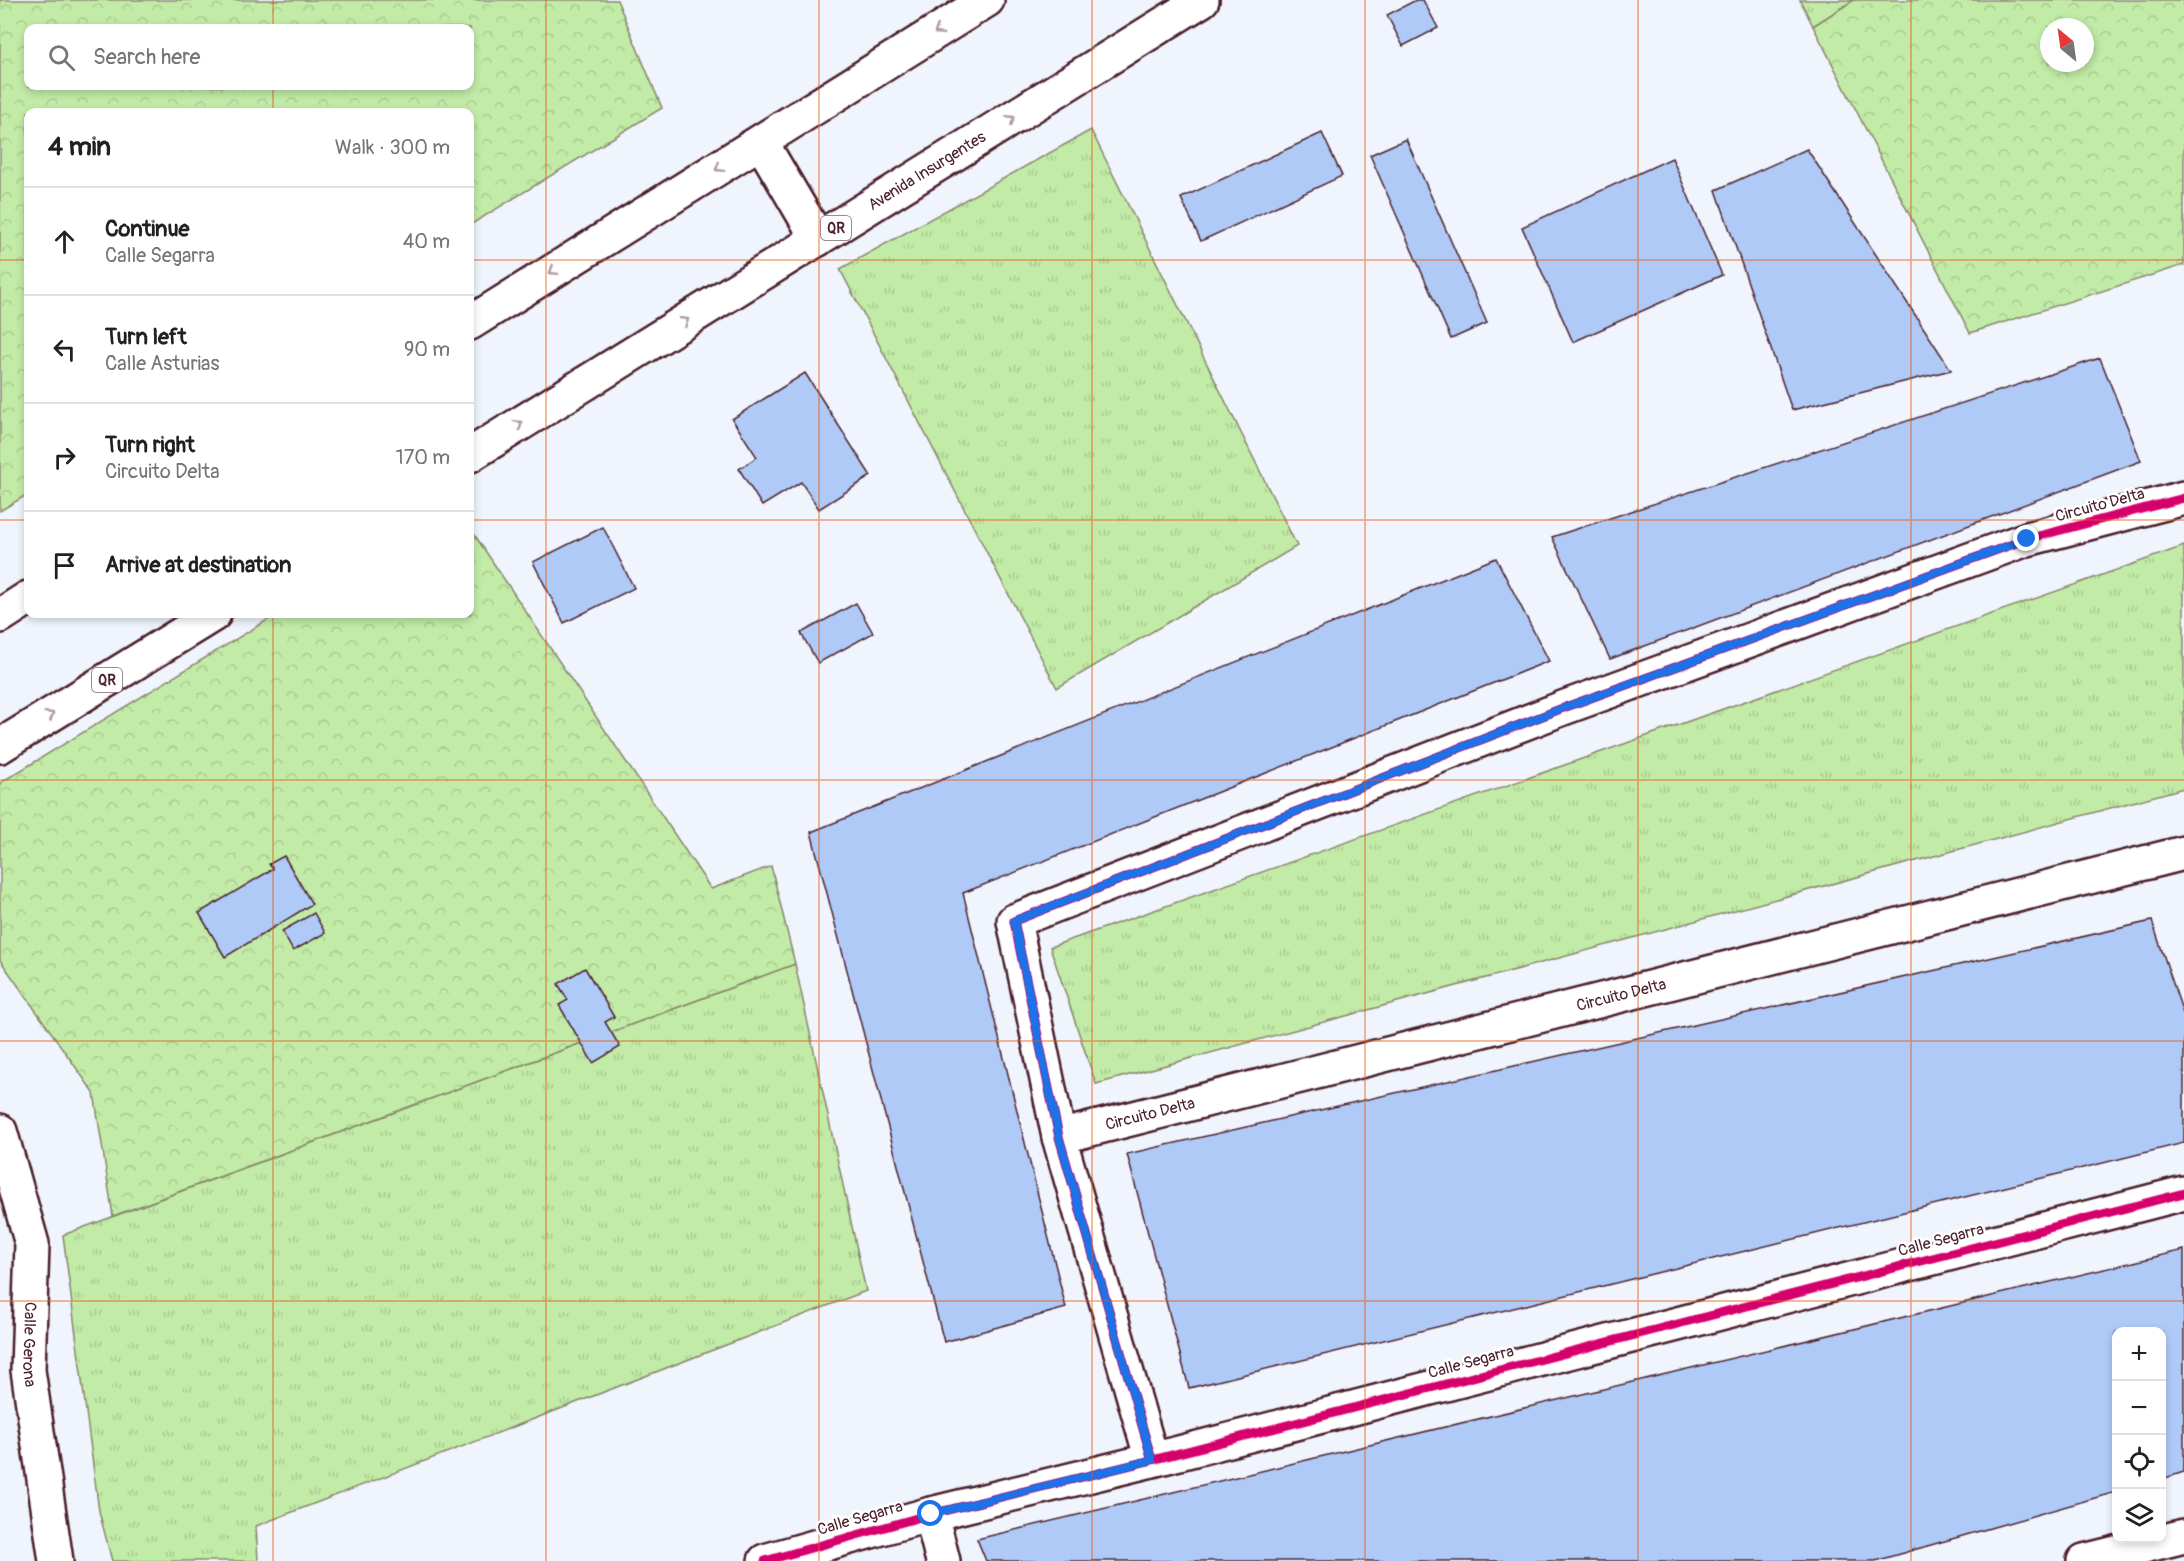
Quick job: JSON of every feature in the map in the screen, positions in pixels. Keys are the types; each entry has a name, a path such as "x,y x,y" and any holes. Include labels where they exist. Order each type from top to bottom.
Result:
{"street":[{"path":"474,321 987,0"},
{"name":"Avenida Insurgentes","path":"474,453 1202,0"},
{"path":"761,142 818,238"},
{"name":"Circuito Delta","path":"2184,498 2027,539 1563,708 1014,921 1059,1137 2184,853"},
{"path":"0,616 24,601"},
{"name":"QR","path":"0,746 208,618"},
{"name":"Calle Gerona","path":"0,1131 32,1244 27,1370 56,1561"},
{"path":"1059,1137 1152,1460"},
{"name":"Calle Segarra","path":"765,1561 931,1514 1152,1460 2184,1193"},
{"path":"931,1514 943,1561"},
{"path":"2084,1561 2184,1536"}],"green space":[{"path":"0,0 617,0 662,108 474,223 474,108 24,108 24,496 0,511"},
{"path":"1800,0 1854,0 1813,26"},
{"path":"1854,0 2184,0 2184,265 1970,333 1813,26"},
{"path":"1091,130 1297,546 1057,688 840,269"},
{"path":"474,534 711,889 771,866 795,964 113,1216 94,1093 0,960 0,783 270,618 474,618"},
{"path":"2184,546 2184,788 1096,1084 1050,947"},
{"path":"795,964 866,1291 256,1526 258,1561 112,1561 99,1511 63,1235"}],"building":[{"path":"1416,0 1423,0 1438,28 1403,46 1387,15"},
{"path":"1322,133 1342,176 1201,241 1181,198"},
{"path":"1406,139 1487,323 1451,339 1370,155"},
{"path":"1807,149 1951,370 1792,410 1716,190"},
{"path":"1672,158 1722,275 1573,342 1522,227"},
{"path":"2100,358 2141,461 1610,659 1552,537"},
{"path":"805,373 871,476 819,509 801,482 762,506 739,469 757,457 732,419"},
{"path":"603,527 634,588 564,623 533,562"},
{"path":"1496,558 1549,661 963,893 1066,1308 944,1342 811,832"},
{"path":"856,603 873,633 818,663 801,633"},
{"path":"284,856 312,904 225,957 199,913 273,869 269,864"},
{"path":"314,913 325,933 293,951 282,931"},
{"path":"2152,921 2184,1016 2184,1143 1189,1388 1127,1154"},
{"path":"585,968 614,1017 605,1022 620,1047 593,1063 559,1005 568,1000 558,984"},
{"path":"2184,1250 2184,1472 2166,1478 2166,1327 2112,1327 2112,1493 1875,1561 986,1561 977,1539"}],"cycle path":[{"path":"1152,1460 1059,1137 1014,921 1563,708 2027,539 2184,498"},
{"path":"765,1561 931,1514 1152,1460 2184,1193"}],"route":[{"path":"931,1514 1152,1460 1059,1137 1014,921 1563,708 2027,539"}]}
